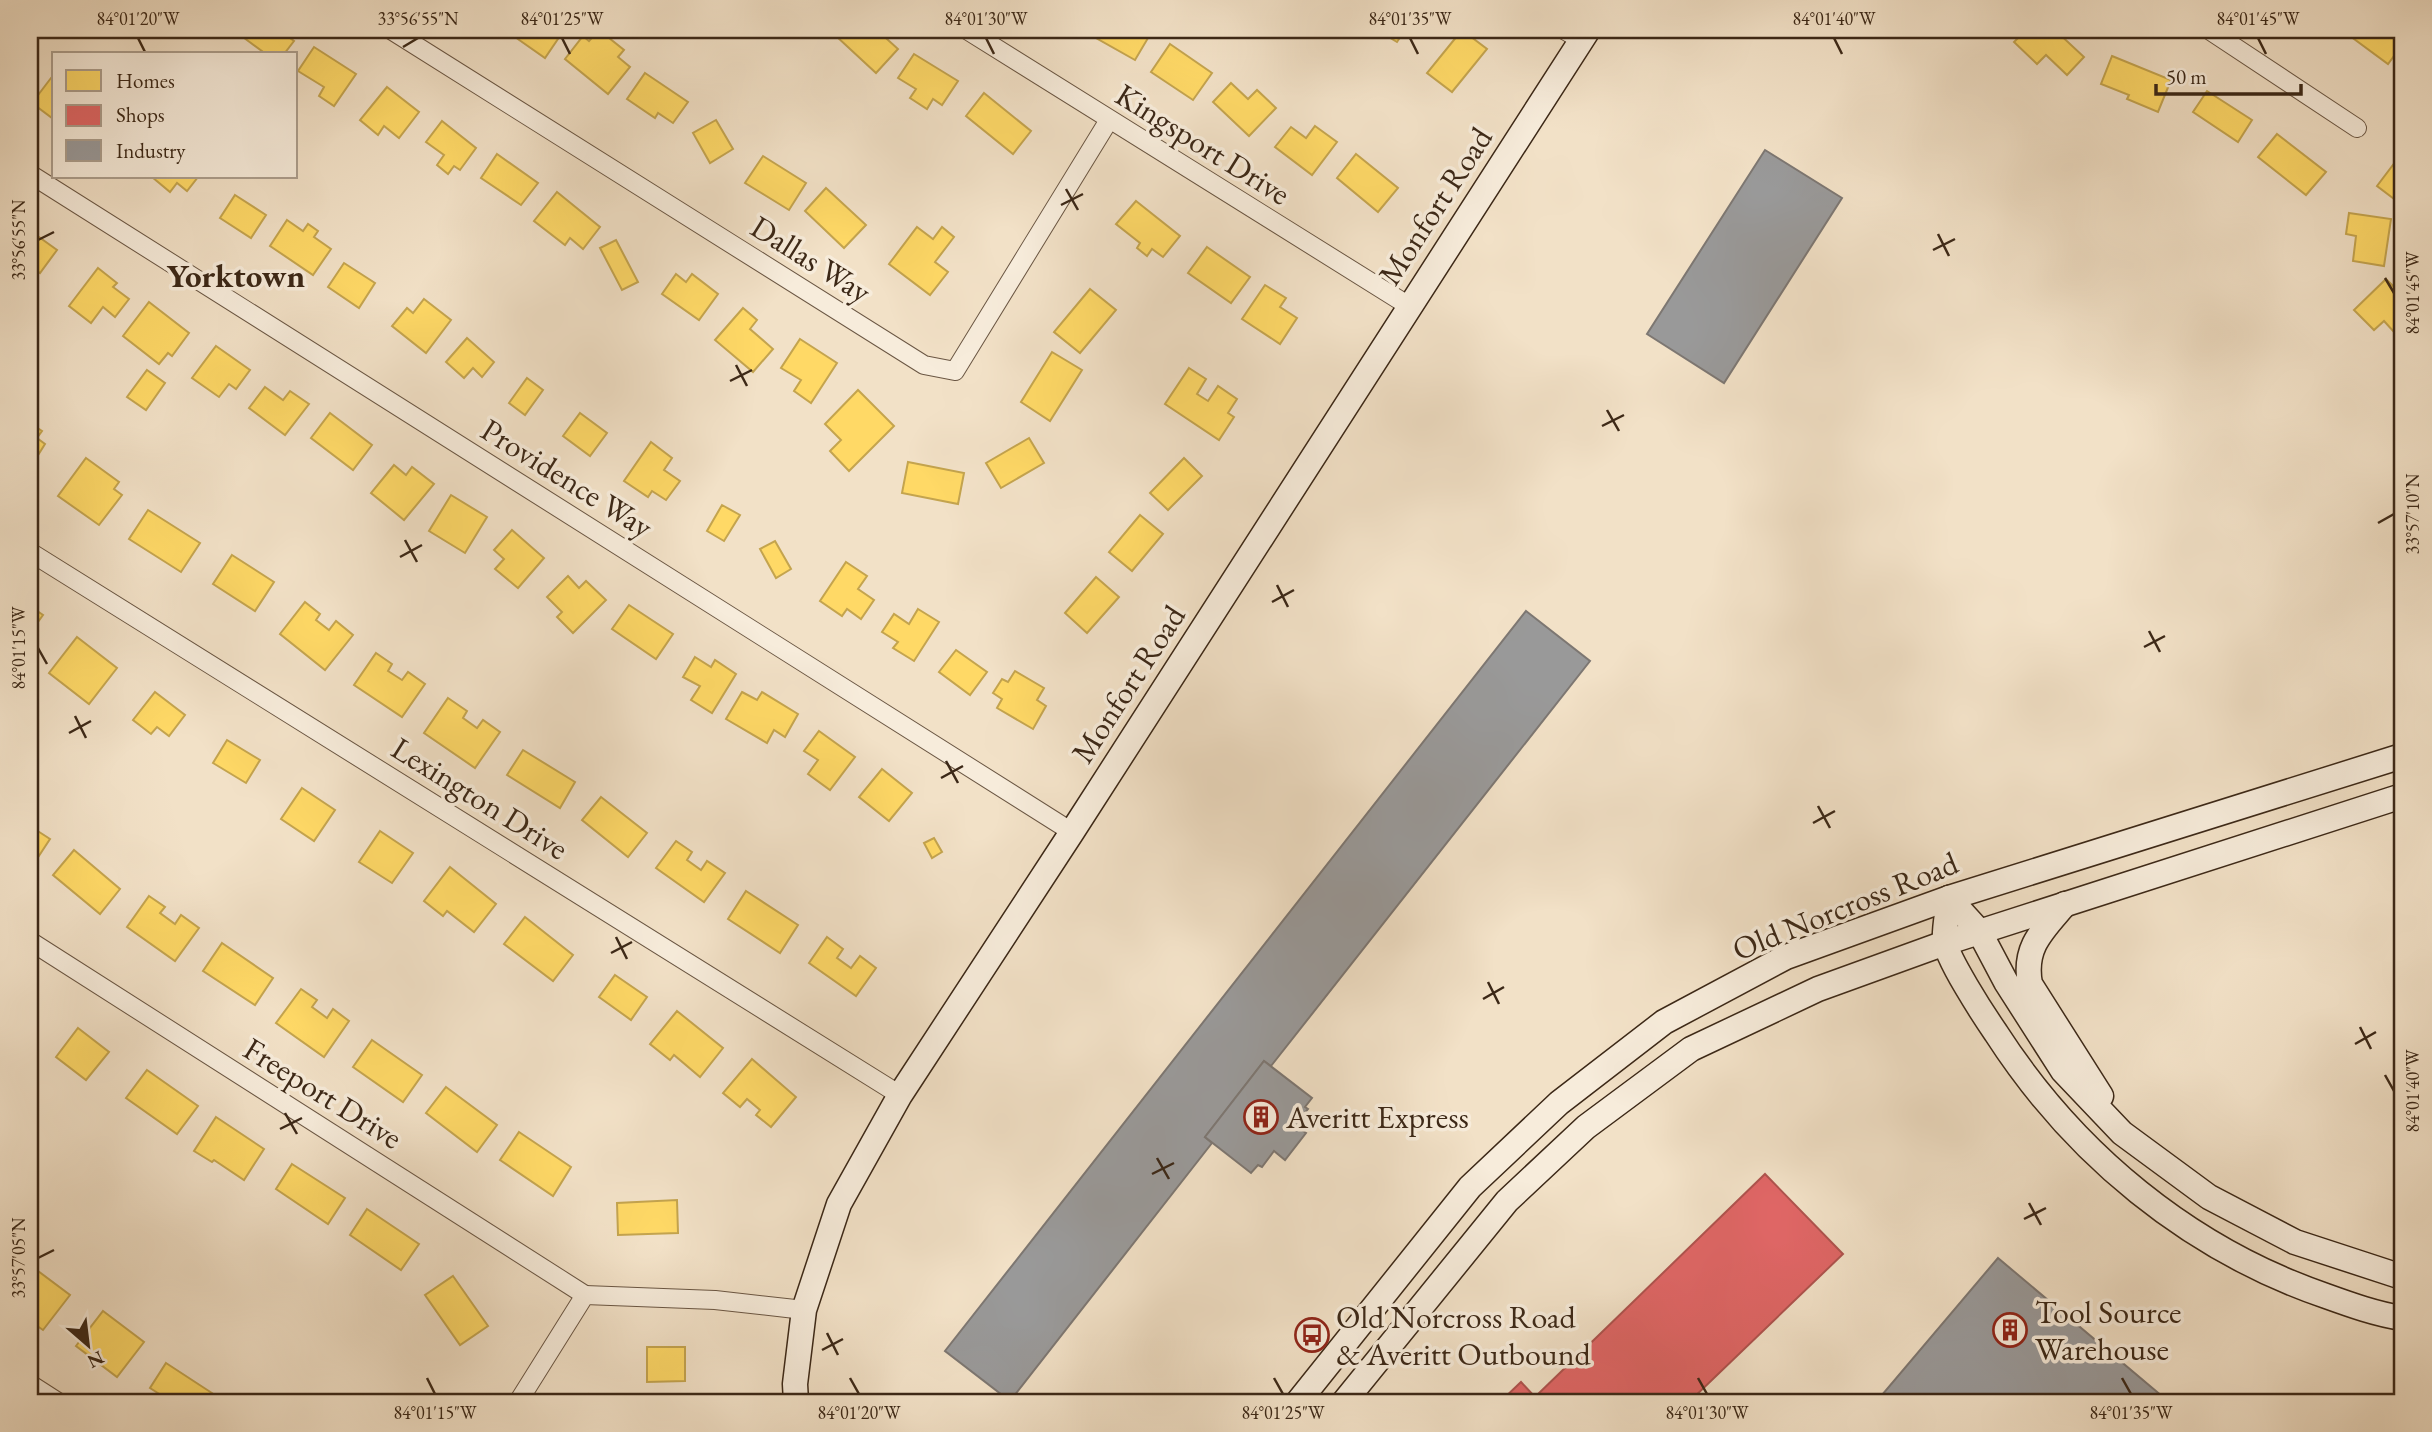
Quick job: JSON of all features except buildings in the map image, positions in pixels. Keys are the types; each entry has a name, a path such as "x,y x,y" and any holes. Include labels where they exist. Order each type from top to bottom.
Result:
{"main road":[{"name":"Monfort Road","path":"796,1402 795,1384 804,1310 839,1205 900,1095 1409,306 1578,33"},
{"name":"Old Norcross Road","path":"1298,1402 1470,1187 1569,1095 1664,1022 1786,957 1949,898 2402,755"},
{"path":"1344,1402 1507,1201 1587,1127 1691,1049 1818,989 1945,943 2402,796"},
{"path":"1949,898 1979,931 2006,982 2063,1071 2122,1133 2209,1197 2295,1242 2402,1277"},
{"path":"1949,898 1945,943 1972,995 2054,1113 2113,1172 2197,1234 2239,1260 2317,1293 2402,1318"},
{"path":"2065,904 2039,935 2029,953 2027,970 2030,984 2092,1080 2122,1133"}],"street":[{"name":"Dallas Way","path":"391,30 924,365 956,371 1109,120"},
{"name":"Kingsport Drive","path":"967,30 1409,306"},
{"path":"2209,30 2357,128"},
{"name":"Providence Way","path":"30,174 1072,832"},
{"name":"Lexington Drive","path":"30,551 900,1095"},
{"name":"Freeport Drive","path":"30,941 585,1295"},
{"path":"518,1402 585,1295 715,1300 804,1310"},
{"path":"30,1384 58,1402"}],"place":[{"name":"Averitt Express","path":"1261,1117"},
{"name":"Tool Source Warehouse","path":"2010,1330"},
{"name":"Old Norcross Road & Averitt Outbound","path":"1312,1335"}],"district":[{"name":"Yorktown","path":"236,275"}]}
